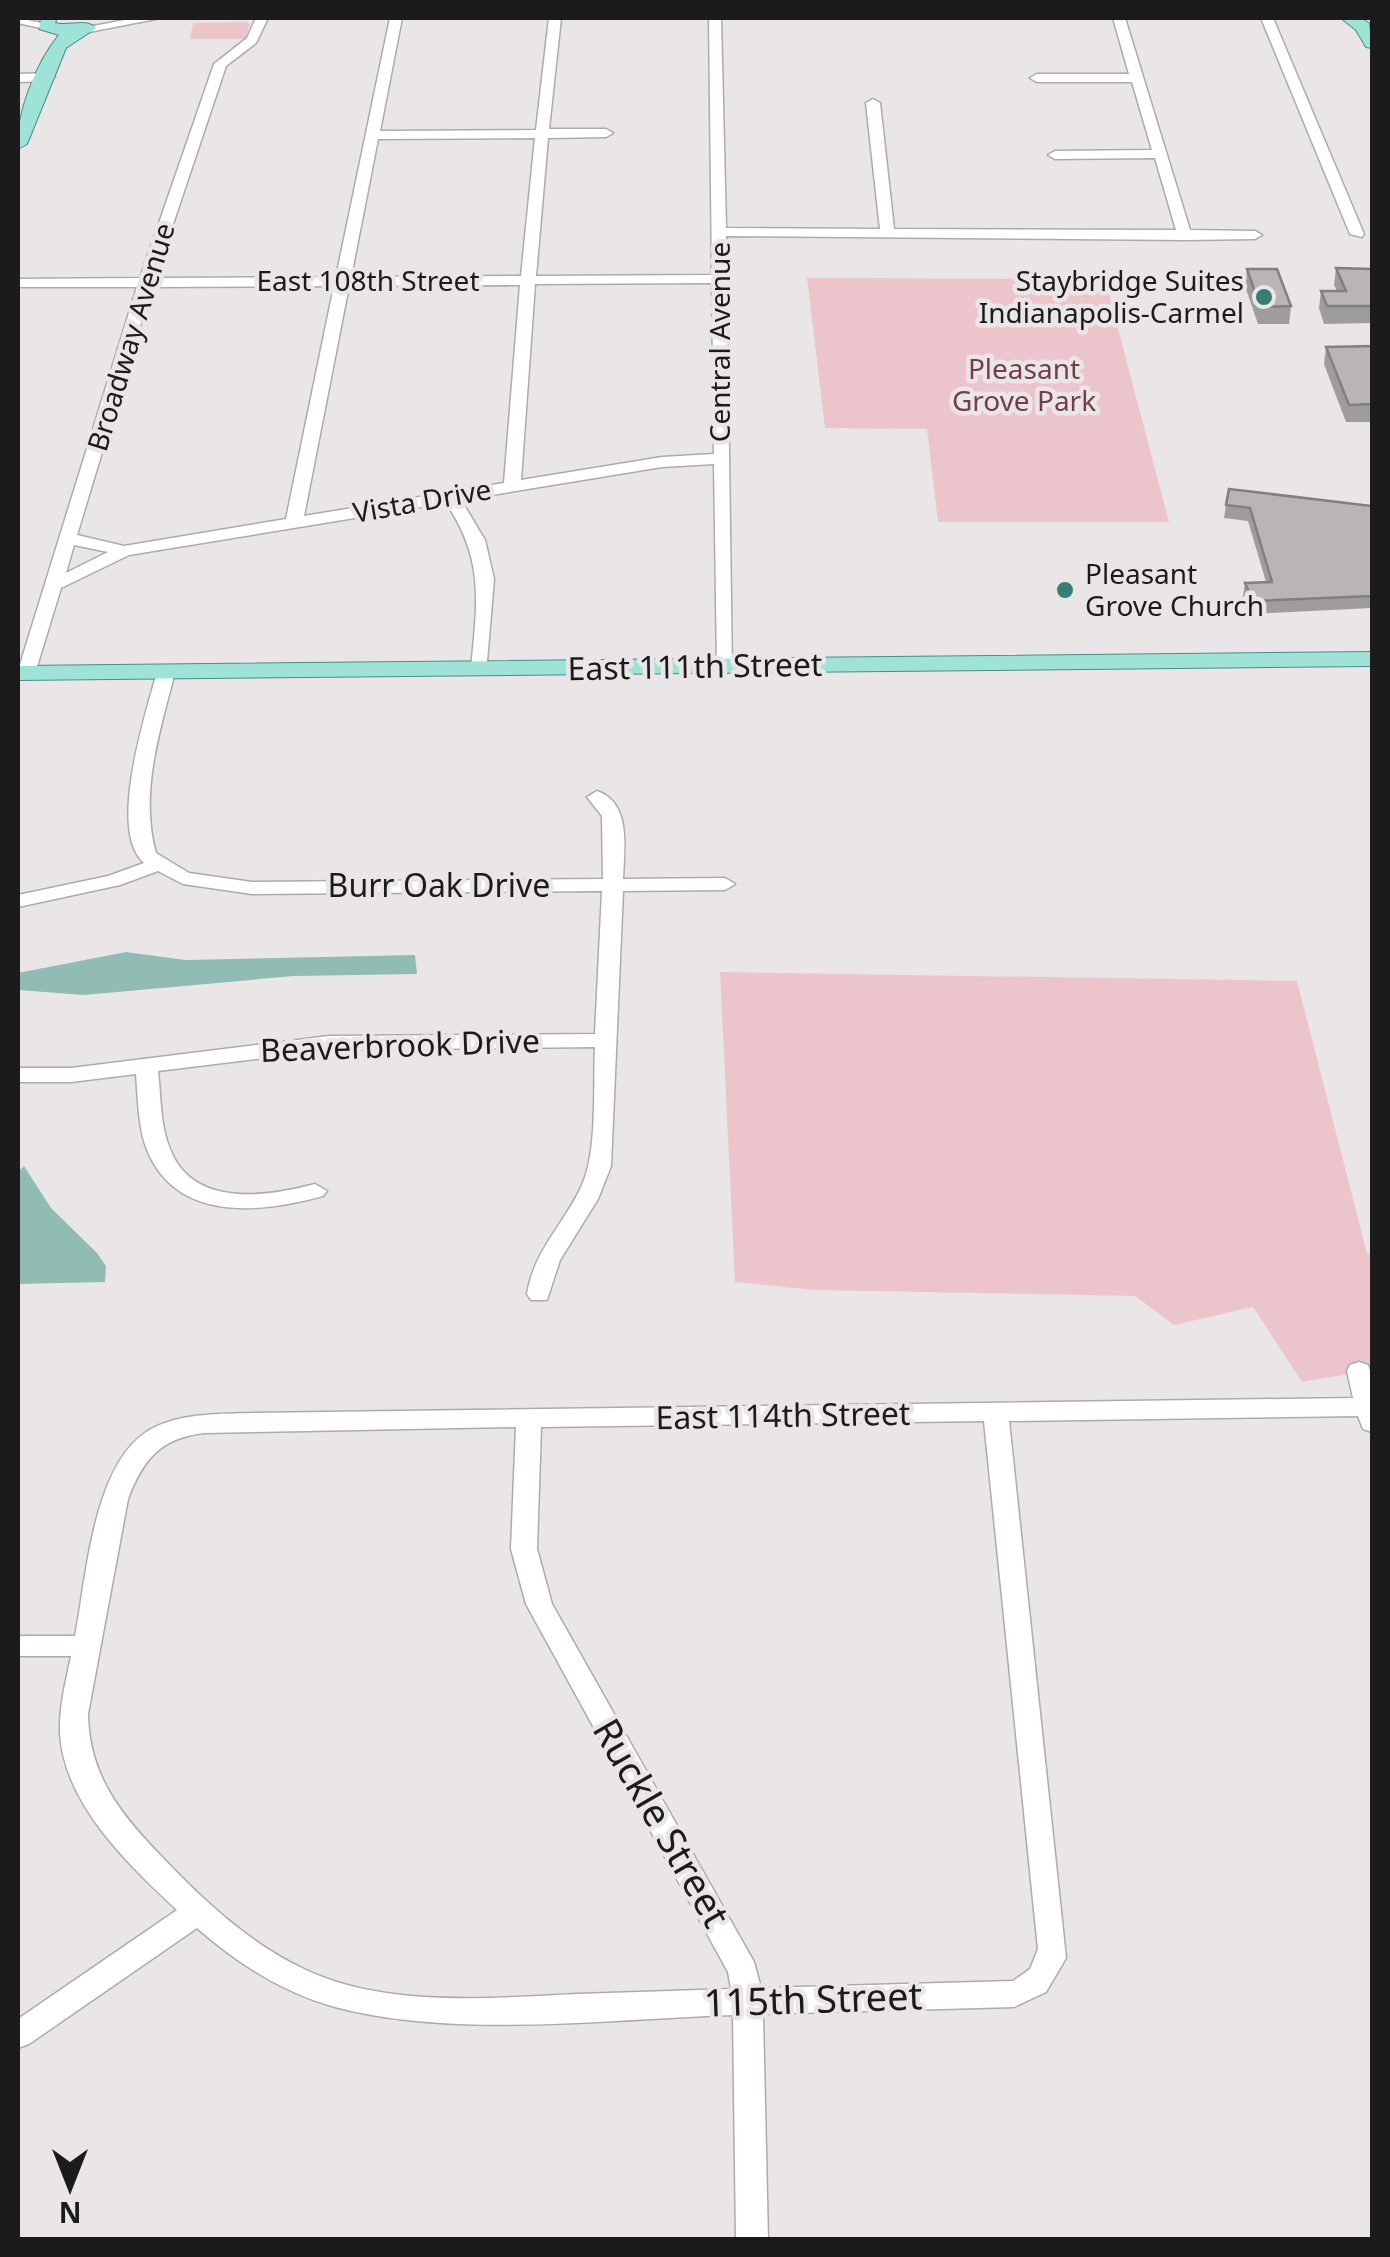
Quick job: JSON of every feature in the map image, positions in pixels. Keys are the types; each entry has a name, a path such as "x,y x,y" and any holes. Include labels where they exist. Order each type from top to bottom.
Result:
{"main road":[{"path":"1348,18 1372,22"},
{"path":"1348,18 1363,27 1372,43"},
{"path":"58,48 49,36 48,23 94,23"},
{"path":"18,144 58,48 67,37 94,23"},
{"name":"East 111th Street","path":"22,673 1372,660"}],"street":[{"path":"94,23 166,18"},
{"name":"Broadway Avenue","path":"22,673 54,585 146,282 220,64 252,40 262,18"},
{"path":"294,523 396,18"},
{"path":"512,486 555,18"},
{"name":"Central Avenue","path":"716,18 726,666"},
{"path":"1119,18 1186,236"},
{"path":"1266,18 1357,234"},
{"path":"94,23 150,19"},
{"path":"18,20 48,23"},
{"path":"18,78 48,78"},
{"path":"1037,78 1136,78"},
{"path":"873,103 888,235"},
{"path":"372,135 606,134"},
{"path":"1055,154 1160,154"},
{"path":"720,232 1255,236"},
{"name":"East 108th Street","path":"18,283 718,279"},
{"name":"Vista Drive","path":"54,585 124,552 674,460 721,459"},
{"path":"450,497 471,526 486,562 480,669"},
{"name":"Vista Drive","path":"68,538 124,552"},
{"path":"18,901 84,888 158,866 142,847 139,826 148,732 166,672"},
{"path":"539,1294 544,1268 596,1184 604,1123 614,825 612,815 597,797"},
{"name":"Burr Oak Drive","path":"158,866 183,878 227,887 725,884"},
{"name":"Beaverbrook Drive","path":"18,1074 71,1075 329,1042 605,1040"},
{"path":"146,1066 159,1152 188,1186 208,1197 243,1203 270,1202 315,1191"},
{"path":"1359,1371 1370,1415"},
{"name":"East 114th Street","path":"87,1646 115,1499 125,1467 141,1447 160,1434 198,1424 996,1413 1370,1415"},
{"name":"115th Street","path":"87,1646 73,1727 79,1769 109,1820 160,1876 199,1910 299,1981 351,1997 420,2006 512,2008 995,1995 1027,1990 1046,1974 1053,1950 996,1413"},
{"name":"Ruckle Street","path":"530,1419 524,1549 540,1604 722,1928 742,1971 748,2001 752,2240"},
{"path":"18,1646 87,1646"},
{"path":"18,2035 199,1910"}],"green space":[{"path":"193,23 250,24 245,39 190,39"},
{"name":"Pleasant Grove Park","path":"807,278 1105,279 1169,522 938,522 927,429 825,428"},
{"path":"720,972 1297,981 1367,1253 1372,1254 1372,1370 1302,1382 1253,1307 1174,1325 1135,1296 815,1290 735,1282"}],"shaded area":[{"path":"126,952 185,960 415,955 417,974 294,976 84,995 18,990 18,973"},
{"path":"24,1166 51,1208 97,1253 106,1266 105,1282 18,1284 18,1172"}],"building":[{"path":"1336,268 1372,269 1372,306 1327,306 1321,291 1346,291"},
{"path":"1247,269 1277,269 1291,306 1260,307"},
{"path":"1372,346 1372,404 1349,405 1326,347"},
{"path":"1229,489 1372,506 1372,596 1253,601 1245,583 1272,582 1250,508 1226,505"}],"place":[{"name":"Staybridge Suites Indianapolis-Carmel","path":"1264,297"},
{"name":"Pleasant Grove Church","path":"1065,590"}]}
